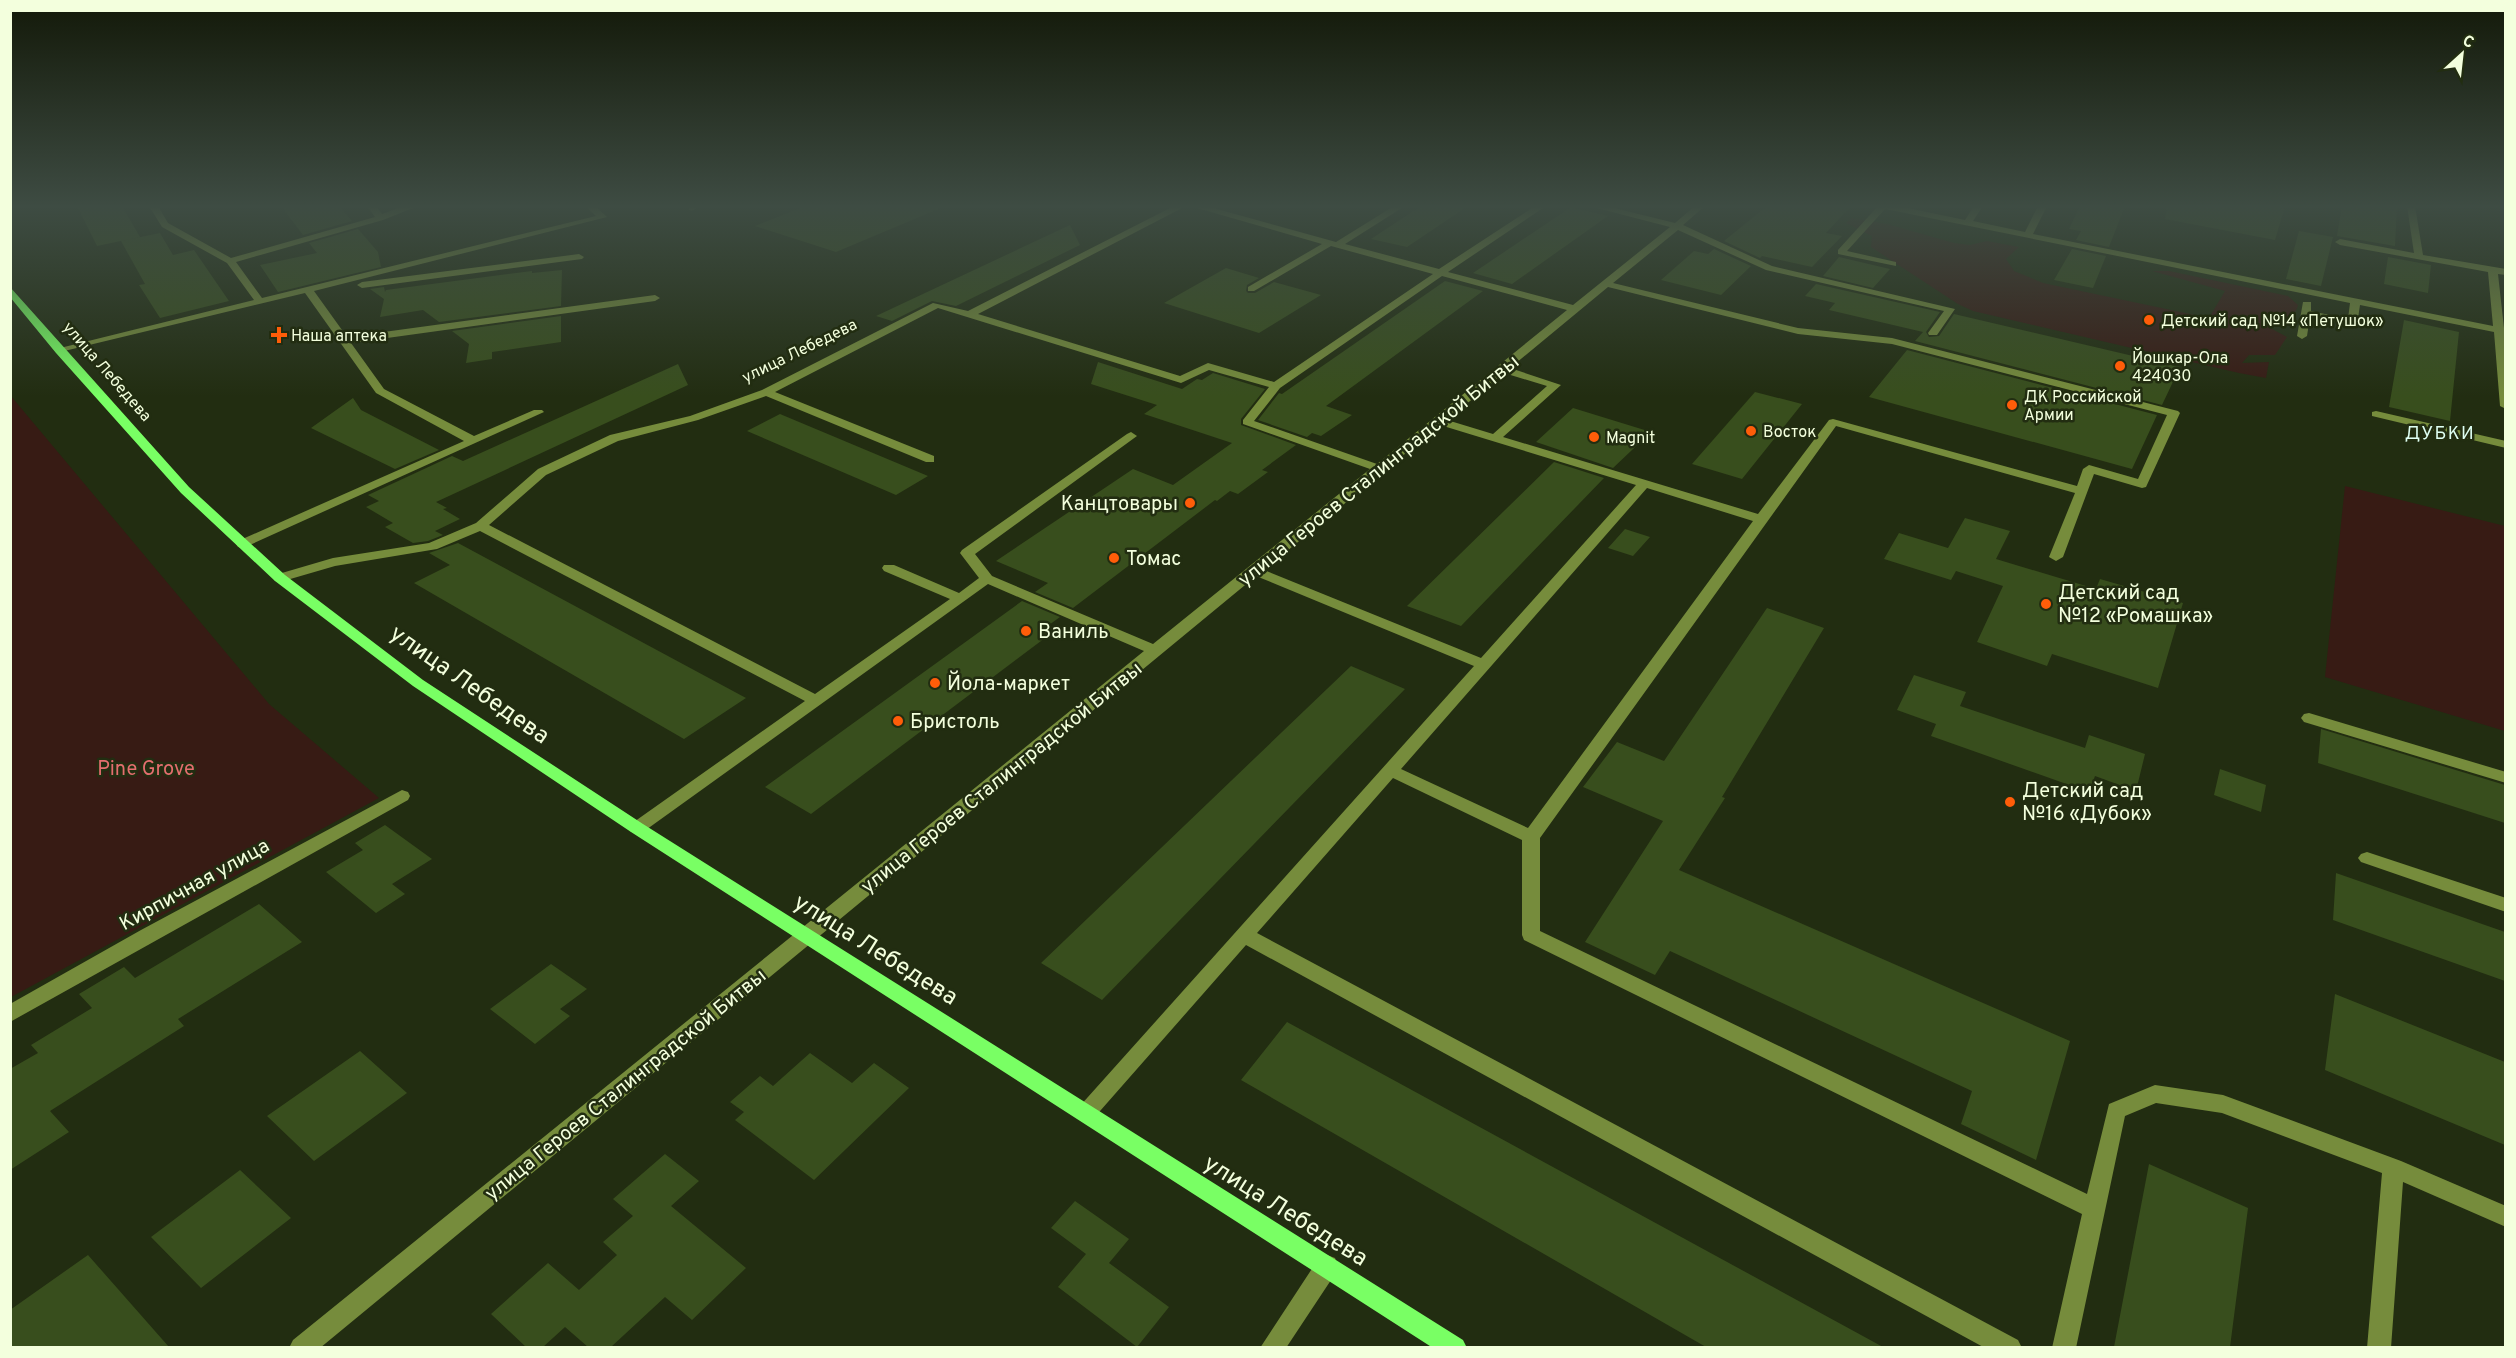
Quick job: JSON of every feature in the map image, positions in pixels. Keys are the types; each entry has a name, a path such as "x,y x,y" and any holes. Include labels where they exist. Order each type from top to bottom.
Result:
{"main road":[{"name":"улица Лебедева","path":"12,294 185,490 280,578 418,683 637,828 1455,1347"}],"street":[{"path":"236,269 260,302"},
{"path":"60,351 392,269"},
{"path":"329,285 358,286 485,269"},
{"path":"969,315 1058,269"},
{"path":"1251,289 1287,269"},
{"path":"1427,269 1575,309"},
{"path":"1380,469 1247,422 1276,386 1446,269"},
{"name":"улица Героев Сталинградской Битвы","path":"301,1347 1624,269"},
{"path":"1775,269 1950,309 1933,333"},
{"path":"2198,269 2499,330"},
{"path":"2484,269 2505,273"},
{"path":"2493,271 2504,365 2505,406"},
{"path":"1606,284 1798,331 1892,340 2174,413 2142,484 2088,469 2082,491 2056,557"},
{"path":"308,290 380,391 474,441"},
{"path":"2302,336 2310,292"},
{"path":"344,341 655,298"},
{"path":"2306,313 2353,323 2355,301"},
{"name":"улица Лебедева","path":"280,578 333,562 432,546 481,526 542,472 614,438 694,418 766,392 937,305 969,315"},
{"path":"969,315 1181,380 1208,366 1276,386"},
{"path":"1495,438 1555,385 1502,369"},
{"path":"766,392 930,459"},
{"path":"243,544 538,412"},
{"path":"2376,414 2505,445"},
{"path":"1438,421 1761,519"},
{"path":"2082,491 1833,422 1531,837 1531,935 2095,1209"},
{"path":"1131,436 967,553 987,579 1156,651"},
{"path":"1086,1113 1644,484"},
{"path":"481,526 816,701"},
{"path":"889,568 960,598"},
{"path":"1255,571 1484,665"},
{"path":"637,828 987,579"},
{"path":"2309,718 2505,778"},
{"path":"1390,770 1531,837"},
{"name":"Кирпичная улица","path":"10,1014 148,934 402,796"},
{"path":"2367,858 2505,905"},
{"path":"1244,935 2010,1347"},
{"path":"2064,1347 2116,1110 2155,1094 2223,1104 2393,1168 2505,1217"},
{"path":"2379,1347 2393,1168"},
{"path":"1272,1347 1327,1266"}],"green space":[{"name":"Детский сад №14 «Петушок»","path":"1905,269 2013,269 2043,283 2209,318 2225,291 2152,271 2169,271 2288,296 2298,305 2291,317 2270,328 2287,337 2275,355 2249,355 2242,363 2269,362 2266,378 1973,311 1958,304"},
{"name":"Pine Grove","path":"10,395 269,704 379,798 11,997"},
{"path":"2345,486 2505,526 2505,731 2325,677"}],"building":[{"path":"137,269 207,269 229,301 160,318 139,285 145,284"},
{"path":"263,269 371,269 278,292"},
{"path":"975,269 1030,269 956,306 932,301 892,321 876,316"},
{"path":"1224,269 1259,278 1247,285 1248,293 1255,293 1274,282 1321,295 1259,333 1164,303"},
{"path":"1478,269 1533,269 1512,284 1473,273"},
{"path":"1673,269 1748,269 1721,295 1661,280"},
{"path":"1829,269 1890,269 1873,288 1823,276"},
{"path":"2060,269 2101,269 2093,288 2054,280"},
{"path":"2289,269 2325,269 2321,286 2286,279"},
{"path":"2386,269 2431,269 2428,293 2384,284"},
{"path":"562,270 561,306 439,322 423,310 380,317 384,299 370,289 384,287 385,292 386,290 532,271 532,273"},
{"path":"1445,281 1483,291 1326,406 1352,415 1321,436 1312,433 1307,437 1258,420 1279,393 1282,394"},
{"path":"1816,284 1940,312 1926,332 1929,337 1939,336 1954,314 2180,367 2162,405 1915,341 1923,332 1829,310 1835,303 1805,296"},
{"path":"561,316 561,342 492,352 492,359 466,363 469,344 452,331"},
{"path":"2404,320 2459,332 2450,421 2389,407"},
{"name":"ДК Российской Армии","path":"1907,350 2157,415 2132,469 1869,397"},
{"path":"1098,362 1182,389 1197,379 1202,380 1213,373 1265,389 1241,419 1241,425 1296,445 1262,470 1268,472 1238,494 1230,491 1217,501 1215,500 1073,608 1035,592 1048,583 996,561 1133,469 1173,485 1232,443 1144,414 1157,405 1091,384"},
{"path":"678,364 688,385 436,502 460,519 435,531 443,535 428,541 413,543 385,527 393,523 366,507 379,501 368,495 452,456 463,461"},
{"path":"1755,392 1802,404 1742,479 1692,464"},
{"path":"353,398 361,410 439,450 395,469 311,428"},
{"name":"Magnit","path":"1573,408 1651,432 1613,468 1536,442"},
{"path":"780,414 928,476 896,495 747,431"},
{"path":"1554,462 1604,478 1461,626 1407,606"},
{"path":"1965,518 2010,531 1996,559 2096,589 2100,579 2183,603 2158,688 2052,654 2047,666 1977,642 2003,586 1956,571 1951,580 1884,559 1899,533 1948,548"},
{"path":"1625,529 1650,537 1633,556 1608,548"},
{"path":"458,543 746,698 684,739 414,583 450,565 429,553"},
{"path":"1022,601 1060,617 1049,625 1057,629 811,814 765,787"},
{"path":"1767,608 1824,628 1722,797 1725,798 1679,870 2070,1041 2036,1160 1961,1124 1972,1091 1670,951 1655,975 1585,942 1663,821 1583,787 1617,742 1664,761"},
{"path":"1351,666 1405,689 1102,1000 1041,963"},
{"path":"1914,675 1966,692 1960,706 2085,748 2089,735 2145,754 2136,791 2095,776 2089,792 1931,736 1936,724 1897,710"},
{"path":"2321,729 2505,785 2505,823 2318,763"},
{"path":"2220,769 2266,785 2261,812 2214,795"},
{"path":"385,825 432,859 392,884 405,894 376,913 326,872 363,850 355,843"},
{"path":"2336,873 2505,932 2505,981 2333,920"},
{"path":"259,904 302,942 178,1019 184,1026 50,1111 69,1132 10,1170 10,1069 38,1053 31,1045 92,1008 79,994 124,967 135,978"},
{"path":"551,964 587,989 560,1009 570,1016 535,1044 490,1009"},
{"path":"2335,994 2505,1062 2505,1145 2325,1070"},
{"path":"1287,1022 1883,1347 1706,1347 1241,1080"},
{"path":"360,1051 407,1093 314,1161 267,1116"},
{"path":"810,1053 852,1083 874,1063 909,1088 814,1180 735,1120 744,1112 730,1102 760,1076 773,1086"},
{"path":"665,1154 699,1181 671,1206 746,1268 692,1320 665,1297 611,1347 588,1347 565,1327 543,1347 526,1347 491,1314 548,1263 579,1290 617,1255 603,1242 633,1216 613,1199"},
{"path":"2149,1164 2248,1208 2230,1347 2114,1347"},
{"path":"240,1170 291,1218 201,1288 151,1237"},
{"path":"1075,1201 1129,1239 1109,1263 1169,1307 1137,1347 1058,1287 1086,1254 1051,1228"},
{"path":"88,1255 169,1347 10,1347 10,1310"}],"place":[{"name":"Детский сад №14 «Петушок»","path":"2149,320"},
{"name":"Наша аптека","path":"279,335"},
{"name":"Йошкар-Ола 424030","path":"2120,366"},
{"name":"ДК Российской Армии","path":"2012,405"},
{"name":"Восток","path":"1751,431"},
{"name":"Magnit","path":"1594,437"},
{"name":"Канцтовары","path":"1190,503"},
{"name":"Томас","path":"1114,558"},
{"name":"Детский сад №12 «Ромашка»","path":"2046,604"},
{"name":"Ваниль","path":"1026,631"},
{"name":"Йола-маркет","path":"935,683"},
{"name":"Бристоль","path":"898,721"},
{"name":"Детский сад №16 «Дубок»","path":"2010,802"}],"district":[{"name":"ДУБКИ","path":"2440,433"}]}
